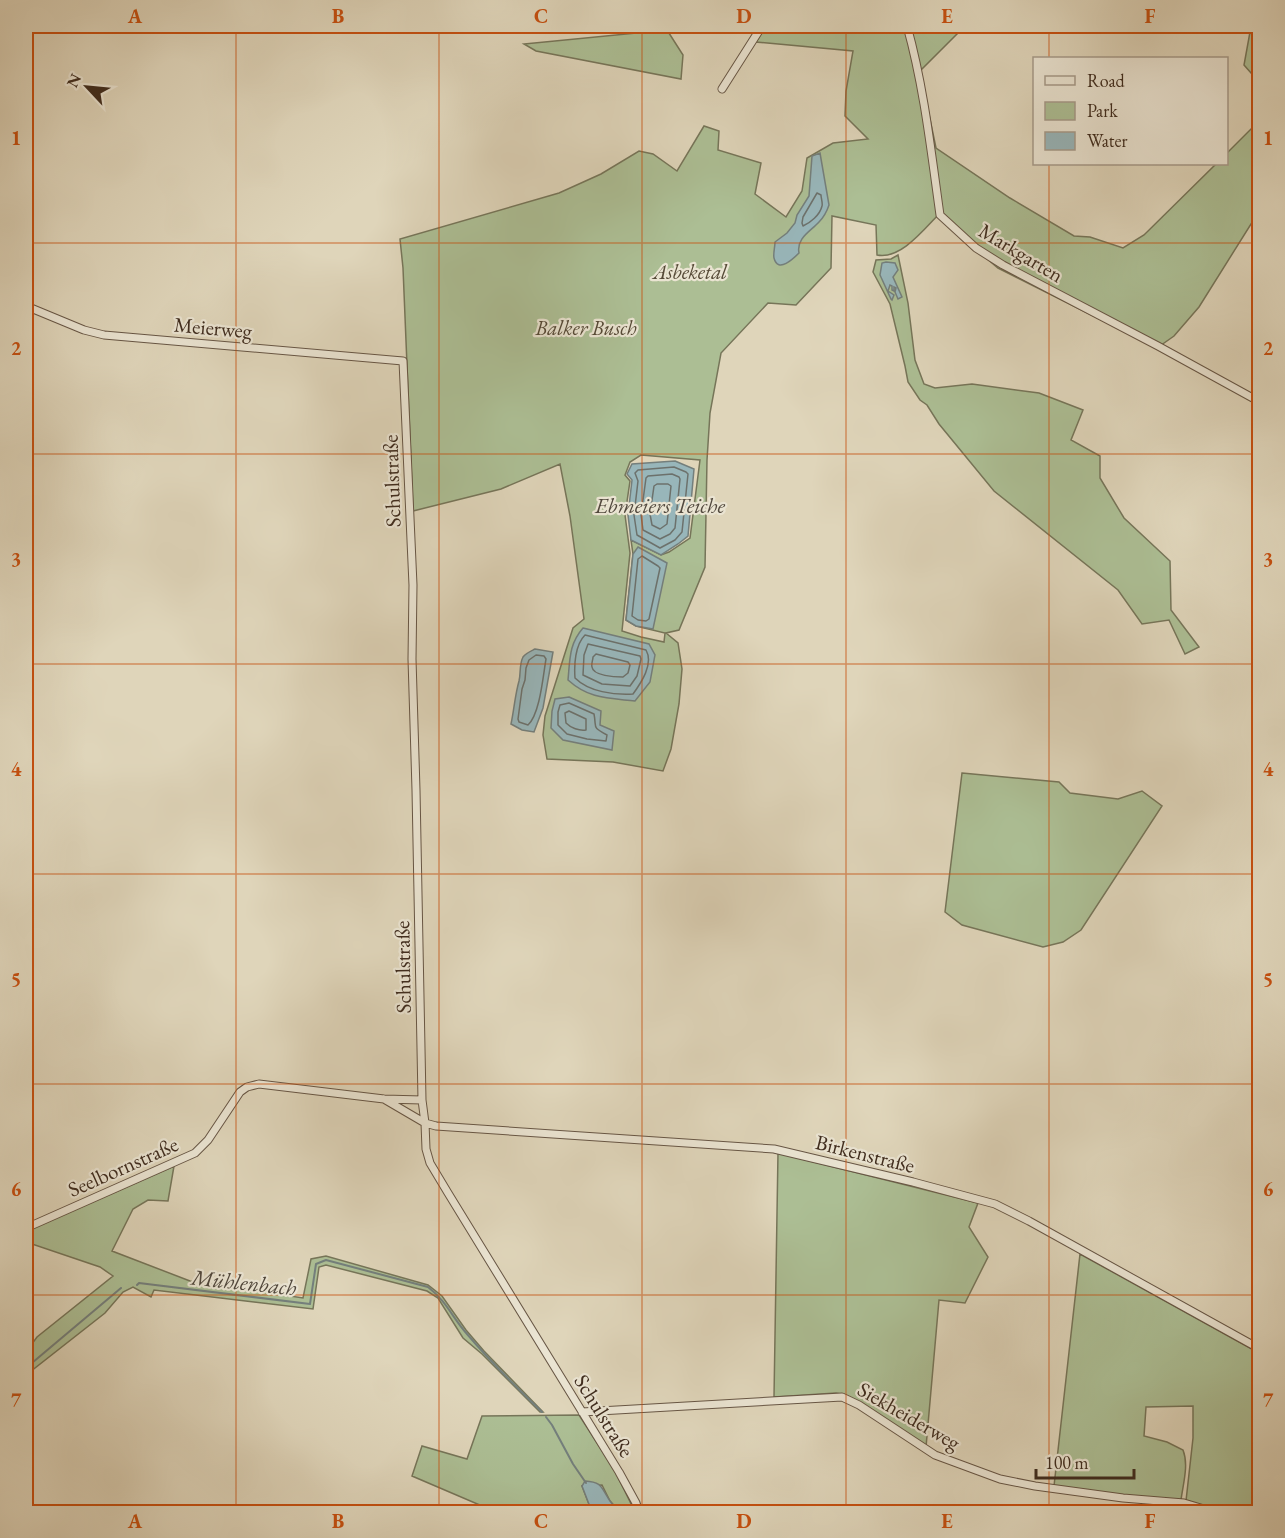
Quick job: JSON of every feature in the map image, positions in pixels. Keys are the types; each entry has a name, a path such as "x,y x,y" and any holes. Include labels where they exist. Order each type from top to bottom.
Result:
{"street":[{"path":"722,89 762,26"},
{"name":"Markgarten","path":"907,26 918,66 940,215 976,248 1003,265 1260,402"},
{"name":"Meierweg","path":"26,306 84,330 104,335 403,361"},
{"name":"Schulstraße","path":"403,361 413,585 412,659 422,1100 426,1149 430,1163 619,1472 639,1512"},
{"name":"Seelbornstraße","path":"26,1227 195,1153 208,1140 240,1092 247,1087 259,1084 384,1099 422,1100"},
{"name":"Seelbornstraße","path":"384,1099 425,1123"},
{"name":"Birkenstraße","path":"425,1123 436,1126 524,1133 774,1149 995,1204 1260,1348"},
{"name":"Siekheiderweg","path":"582,1412 842,1396 934,1455 1000,1479 1123,1498 1184,1503 1214,1512"},
{"path":"1252,1512 1260,1503"}],"green space":[{"path":"766,26 965,26 920,71 936,148 1010,198 1074,236 1090,237 1123,248 1144,235 1215,165 1228,165 1228,152 1259,121 1259,216 1256,216 1199,307 1174,336 1157,348 998,268 946,224 941,212 904,248 886,255 877,255 876,225 832,216 831,268 796,305 768,303 721,353 710,413 705,567 679,630 666,633 678,643 682,669 671,749 663,771 613,762 547,759 543,735 545,716 573,628 584,619 570,516 560,464 501,489 413,511 400,239 559,193 601,174 639,151 653,154 677,171 704,126 719,131 718,150 761,163 755,194 786,217 802,191 807,158 833,143 868,139 845,116 846,91 853,51 756,42","holes":["641,455 700,460 690,538 661,555 631,540 633,554 626,620 636,626 665,633 664,642 622,631 630,553 625,515 630,481 625,475 630,462"]},
{"path":"1260,26 1259,82 1244,65 1250,32"},
{"path":"667,30 683,55 681,79 536,51 524,44"},
{"path":"898,255 908,303 915,360 924,384 935,388 972,384 1039,393 1083,410 1071,440 1100,456 1100,478 1124,518 1170,561 1171,610 1199,647 1185,654 1169,620 1142,624 1118,590 994,491 939,424 927,405 920,400 908,382 890,304 873,272 876,260 891,259"},
{"path":"962,773 1059,782 1070,793 1118,799 1142,791 1162,806 1081,930 1063,942 1043,947 962,925 945,912"},
{"path":"778,1153 978,1203 969,1227 988,1257 965,1303 939,1300 926,1447 846,1395 836,1393 774,1397"},
{"path":"174,1166 168,1201 148,1200 133,1209 112,1251 190,1281 303,1298 311,1259 326,1256 428,1285 442,1296 484,1351 543,1412 540,1412 463,1338 438,1298 427,1291 326,1265 319,1267 313,1309 154,1290 151,1297 133,1287 123,1292 105,1313 30,1372 26,1379 26,1352 37,1337 113,1276 100,1267 26,1242 26,1231"},
{"path":"1080,1254 1259,1353 1259,1495 1247,1512 1222,1512 1186,1501 1193,1438 1193,1406 1146,1407 1144,1436 1167,1442 1183,1450 1186,1468 1181,1500 1122,1496 1054,1486"},
{"path":"579,1415 614,1469 635,1512 620,1512 610,1501 602,1485 582,1486 592,1512 496,1512 412,1476 422,1446 467,1459 482,1416"}],"water":[{"path":"820,153 829,205 821,220 802,239 799,253 786,263 779,265 774,258 775,242 795,223 797,215 809,196 812,156"},
{"path":"882,263 895,263 898,270 893,277 902,297 898,299 896,288 892,290 890,285 888,291 894,295 891,299 880,275"},
{"name":"Ebmeiers Teiche","path":"675,461 694,469 688,536 661,555 631,540 628,515 632,480 627,474 632,464"},
{"path":"638,547 667,563 653,629 636,626 626,620 633,554"},
{"path":"583,628 649,644 655,655 650,682 635,701 591,694 568,680 573,646"},
{"path":"535,649 553,652 543,708 534,732 522,730 511,724 522,660 526,654"},
{"path":"569,697 601,711 600,725 614,731 612,750 563,740 551,728 555,699"},
{"path":"585,1481 598,1484 620,1512 592,1512 582,1486"}],"waterway":[{"name":"Mühlenbach","path":"137,1285 139,1283 310,1304 316,1264 326,1260 428,1287 440,1298 485,1354 542,1412"},
{"name":"Mühlenbach","path":"26,1368 121,1288"},
{"name":"Mühlenbach","path":"546,1417 586,1483"}],"park label":[{"name":"Asbeketal","path":"690,272"},
{"name":"Balker Busch","path":"586,328"}]}
